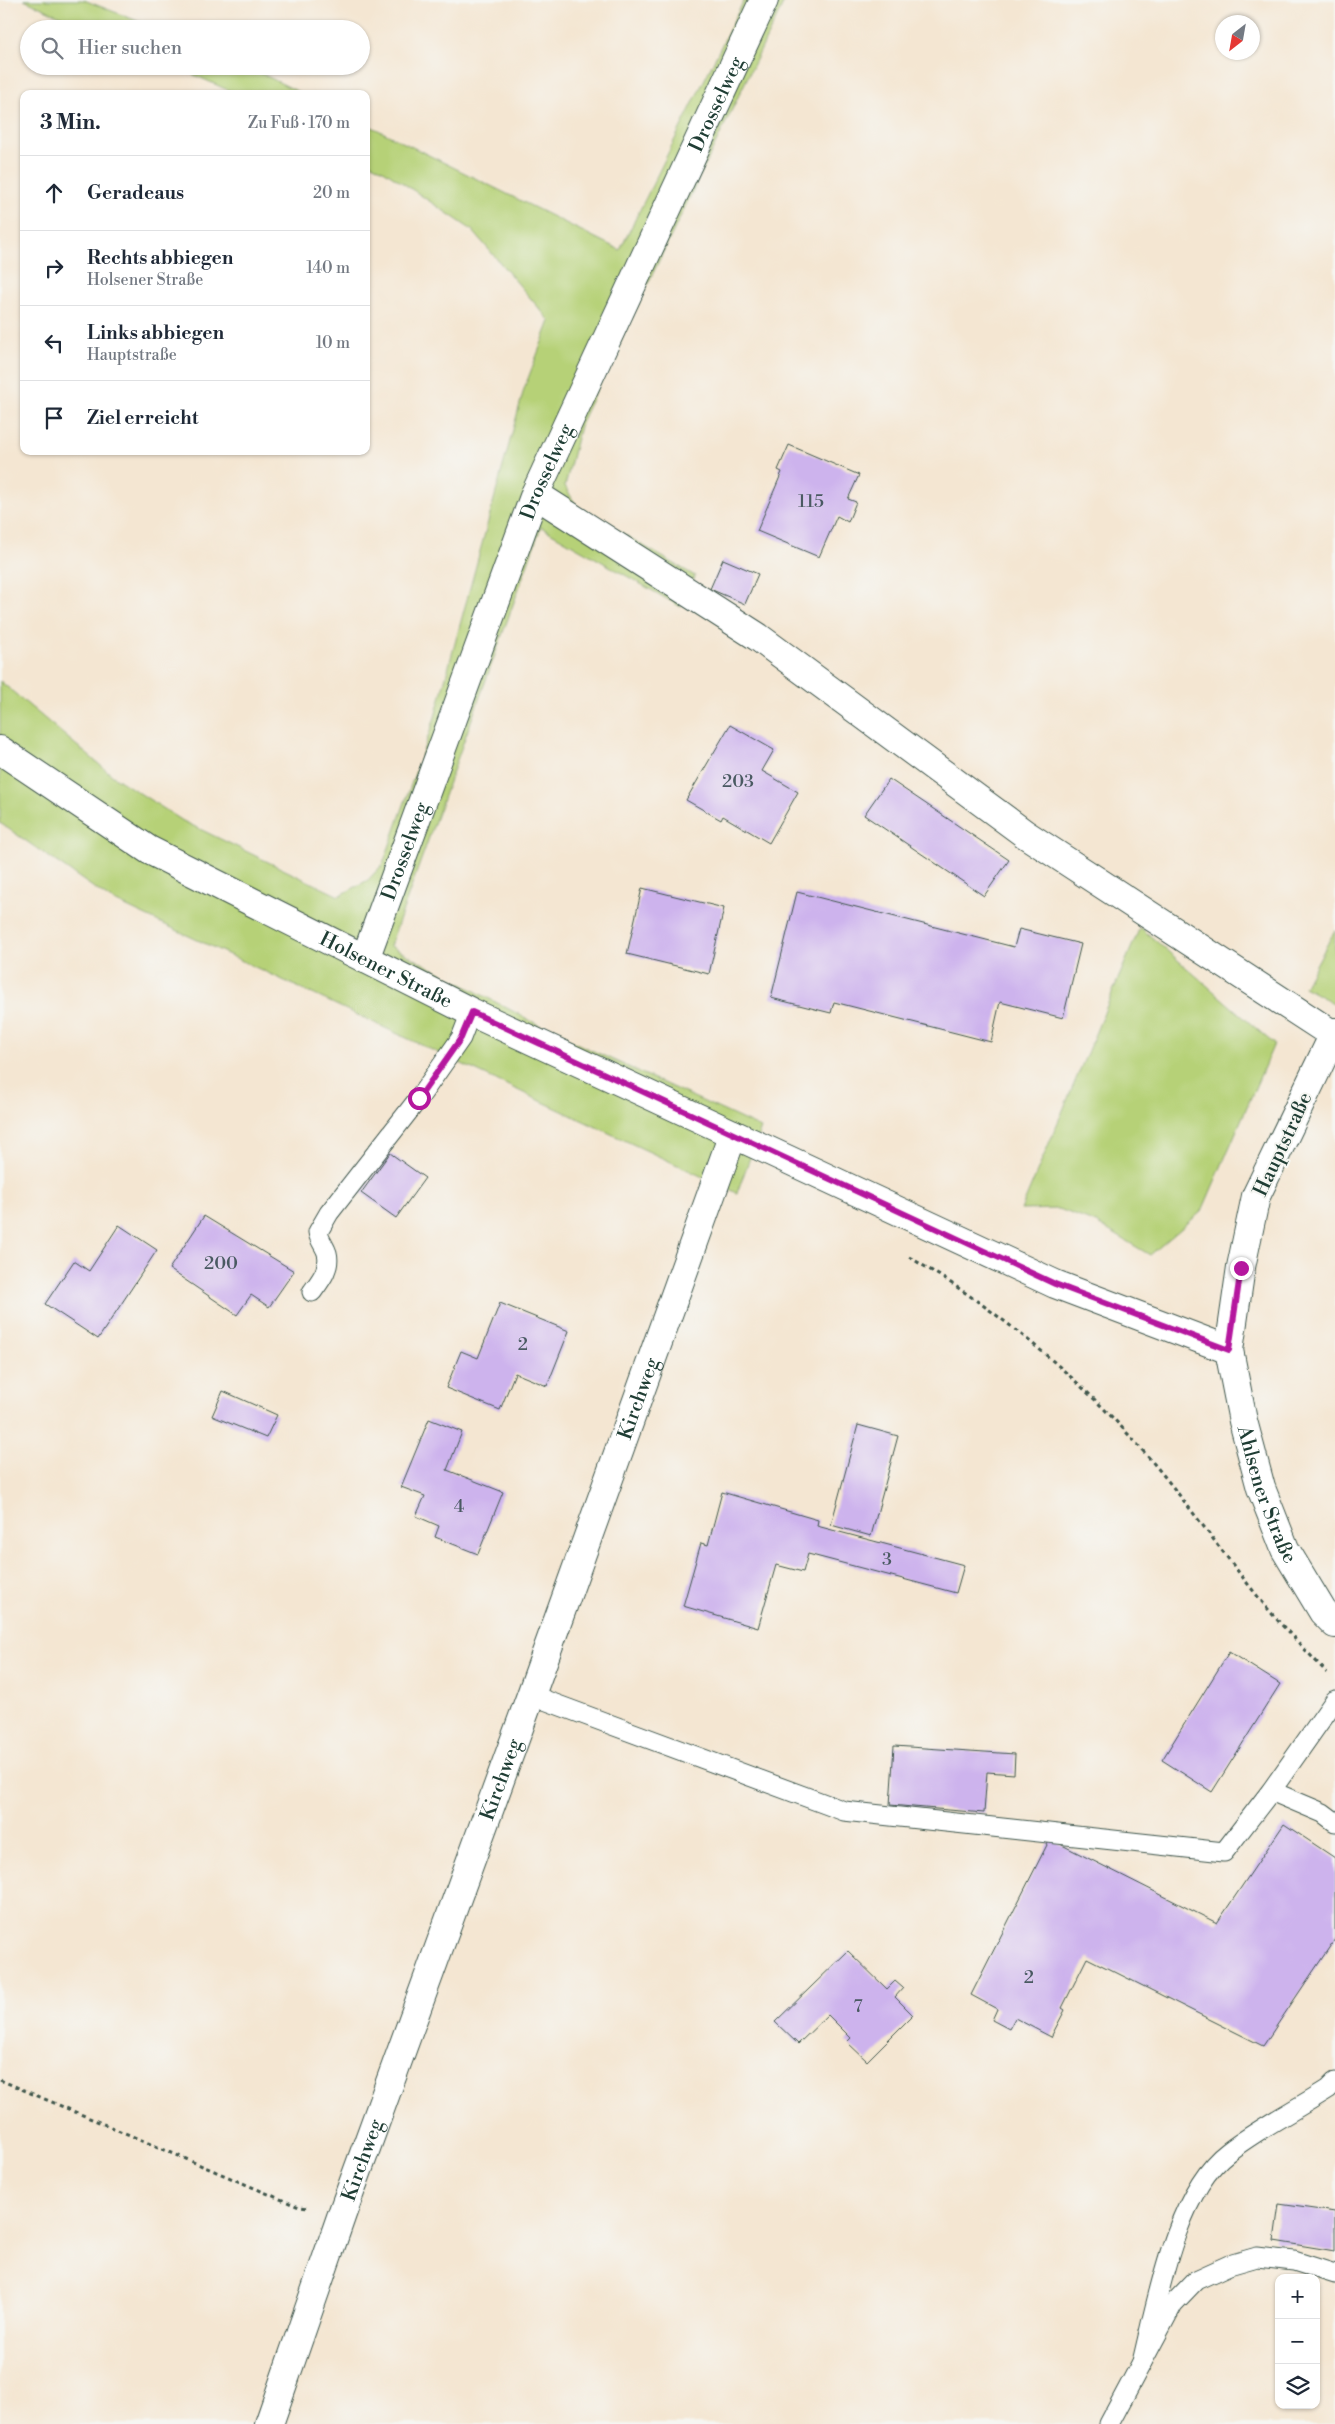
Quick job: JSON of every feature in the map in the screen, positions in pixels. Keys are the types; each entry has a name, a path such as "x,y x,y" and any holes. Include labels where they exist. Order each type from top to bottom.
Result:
{"street":[{"name":"Drosselweg","path":"365,959 535,494 764,0"},
{"path":"535,494 758,637 1024,834 1334,1034"},
{"name":"Holsener Straße","path":"0,750 149,850 472,1012 1055,1284 1229,1350"},
{"name":"Hauptstraße","path":"1229,1350 1241,1268 1256,1196 1334,1034"},
{"name":"Kirchweg","path":"269,2424 342,2214 732,1134"},
{"name":"Ahlsener Straße","path":"1229,1350 1242,1421 1261,1488 1285,1549 1323,1612 1335,1624"}],"lane":[{"path":"312,1292 325,1274 328,1261 327,1252 320,1241 318,1232 329,1213 419,1098 461,1038 472,1012"},
{"path":"531,1695 844,1811 1224,1852 1271,1791 1335,1700"},
{"path":"1271,1791 1323,1813 1335,1822"},
{"path":"1142,2362 1169,2252 1200,2180 1228,2152 1328,2089 1335,2082"},
{"path":"1109,2424 1172,2304 1196,2280 1229,2265 1257,2257 1294,2261 1335,2274"}],"path":[{"path":"908,1256 957,1284 1032,1344 1091,1396 1144,1452 1270,1611 1328,1674"},
{"path":"0,2080 299,2207 342,2214"}],"green space":[{"path":"24,0 84,0 135,20 69,20"},
{"path":"744,0 785,0 581,422 565,486 577,507 695,576 681,607 541,527 390,946 554,1033 761,1128 737,1193 110,899 0,823 0,681 113,776 183,821 339,896 368,880 383,864 435,717 524,389 550,321 472,230 385,171 370,163 370,126 620,250"},
{"path":"194,75 264,75 295,90 228,90"},
{"path":"1140,927 1274,1044 1202,1211 1150,1255 1096,1223 1059,1209 1021,1210"},
{"path":"1335,930 1335,1004 1304,987"}],"building":[{"path":"789,445 859,475 848,499 856,502 848,522 837,516 819,557 757,531 782,472 778,470"},
{"path":"723,559 758,574 745,604 710,589"},
{"path":"730,725 774,750 762,771 798,792 769,843 723,816 721,820 686,800"},
{"path":"889,779 1009,860 984,896 864,815"},
{"path":"642,888 724,908 709,974 627,954"},
{"path":"797,892 1014,947 1019,929 1081,944 1063,1018 1000,1002 991,1042 834,1002 831,1013 771,998"},
{"path":"390,1153 425,1178 396,1218 361,1193"},
{"path":"204,1216 294,1271 269,1307 251,1295 237,1315 169,1269"},
{"path":"119,1225 157,1250 98,1339 45,1304 74,1261 89,1271"},
{"path":"500,1303 569,1331 547,1386 515,1373 500,1410 446,1388 461,1351 478,1358"},
{"path":"223,1391 277,1415 266,1438 212,1416"},
{"path":"429,1419 462,1432 447,1470 503,1492 478,1554 435,1537 439,1526 416,1516 425,1496 401,1487"},
{"path":"858,1425 898,1436 871,1536 831,1525"},
{"path":"722,1492 818,1520 817,1526 964,1565 956,1593 808,1554 803,1572 776,1565 758,1628 683,1606 701,1543 708,1545"},
{"path":"1229,1652 1280,1684 1212,1792 1162,1760"},
{"path":"894,1746 1015,1754 1014,1774 987,1772 984,1813 890,1805"},
{"path":"1284,1824 1335,1858 1335,1939 1263,2046 1087,1958 1062,2008 1065,2010 1051,2037 1015,2018 1009,2029 992,2020 997,2009 971,1995 1050,1839 1217,1923"},
{"path":"848,1951 887,1989 895,1981 903,1988 895,1997 913,2015 867,2061 847,2042 851,2038 828,2015 798,2044 775,2022"},
{"path":"1279,2204 1335,2212 1335,2251 1274,2241"}],"route":[{"path":"419,1098 461,1038 472,1012 1055,1284 1229,1350 1241,1268"}]}
